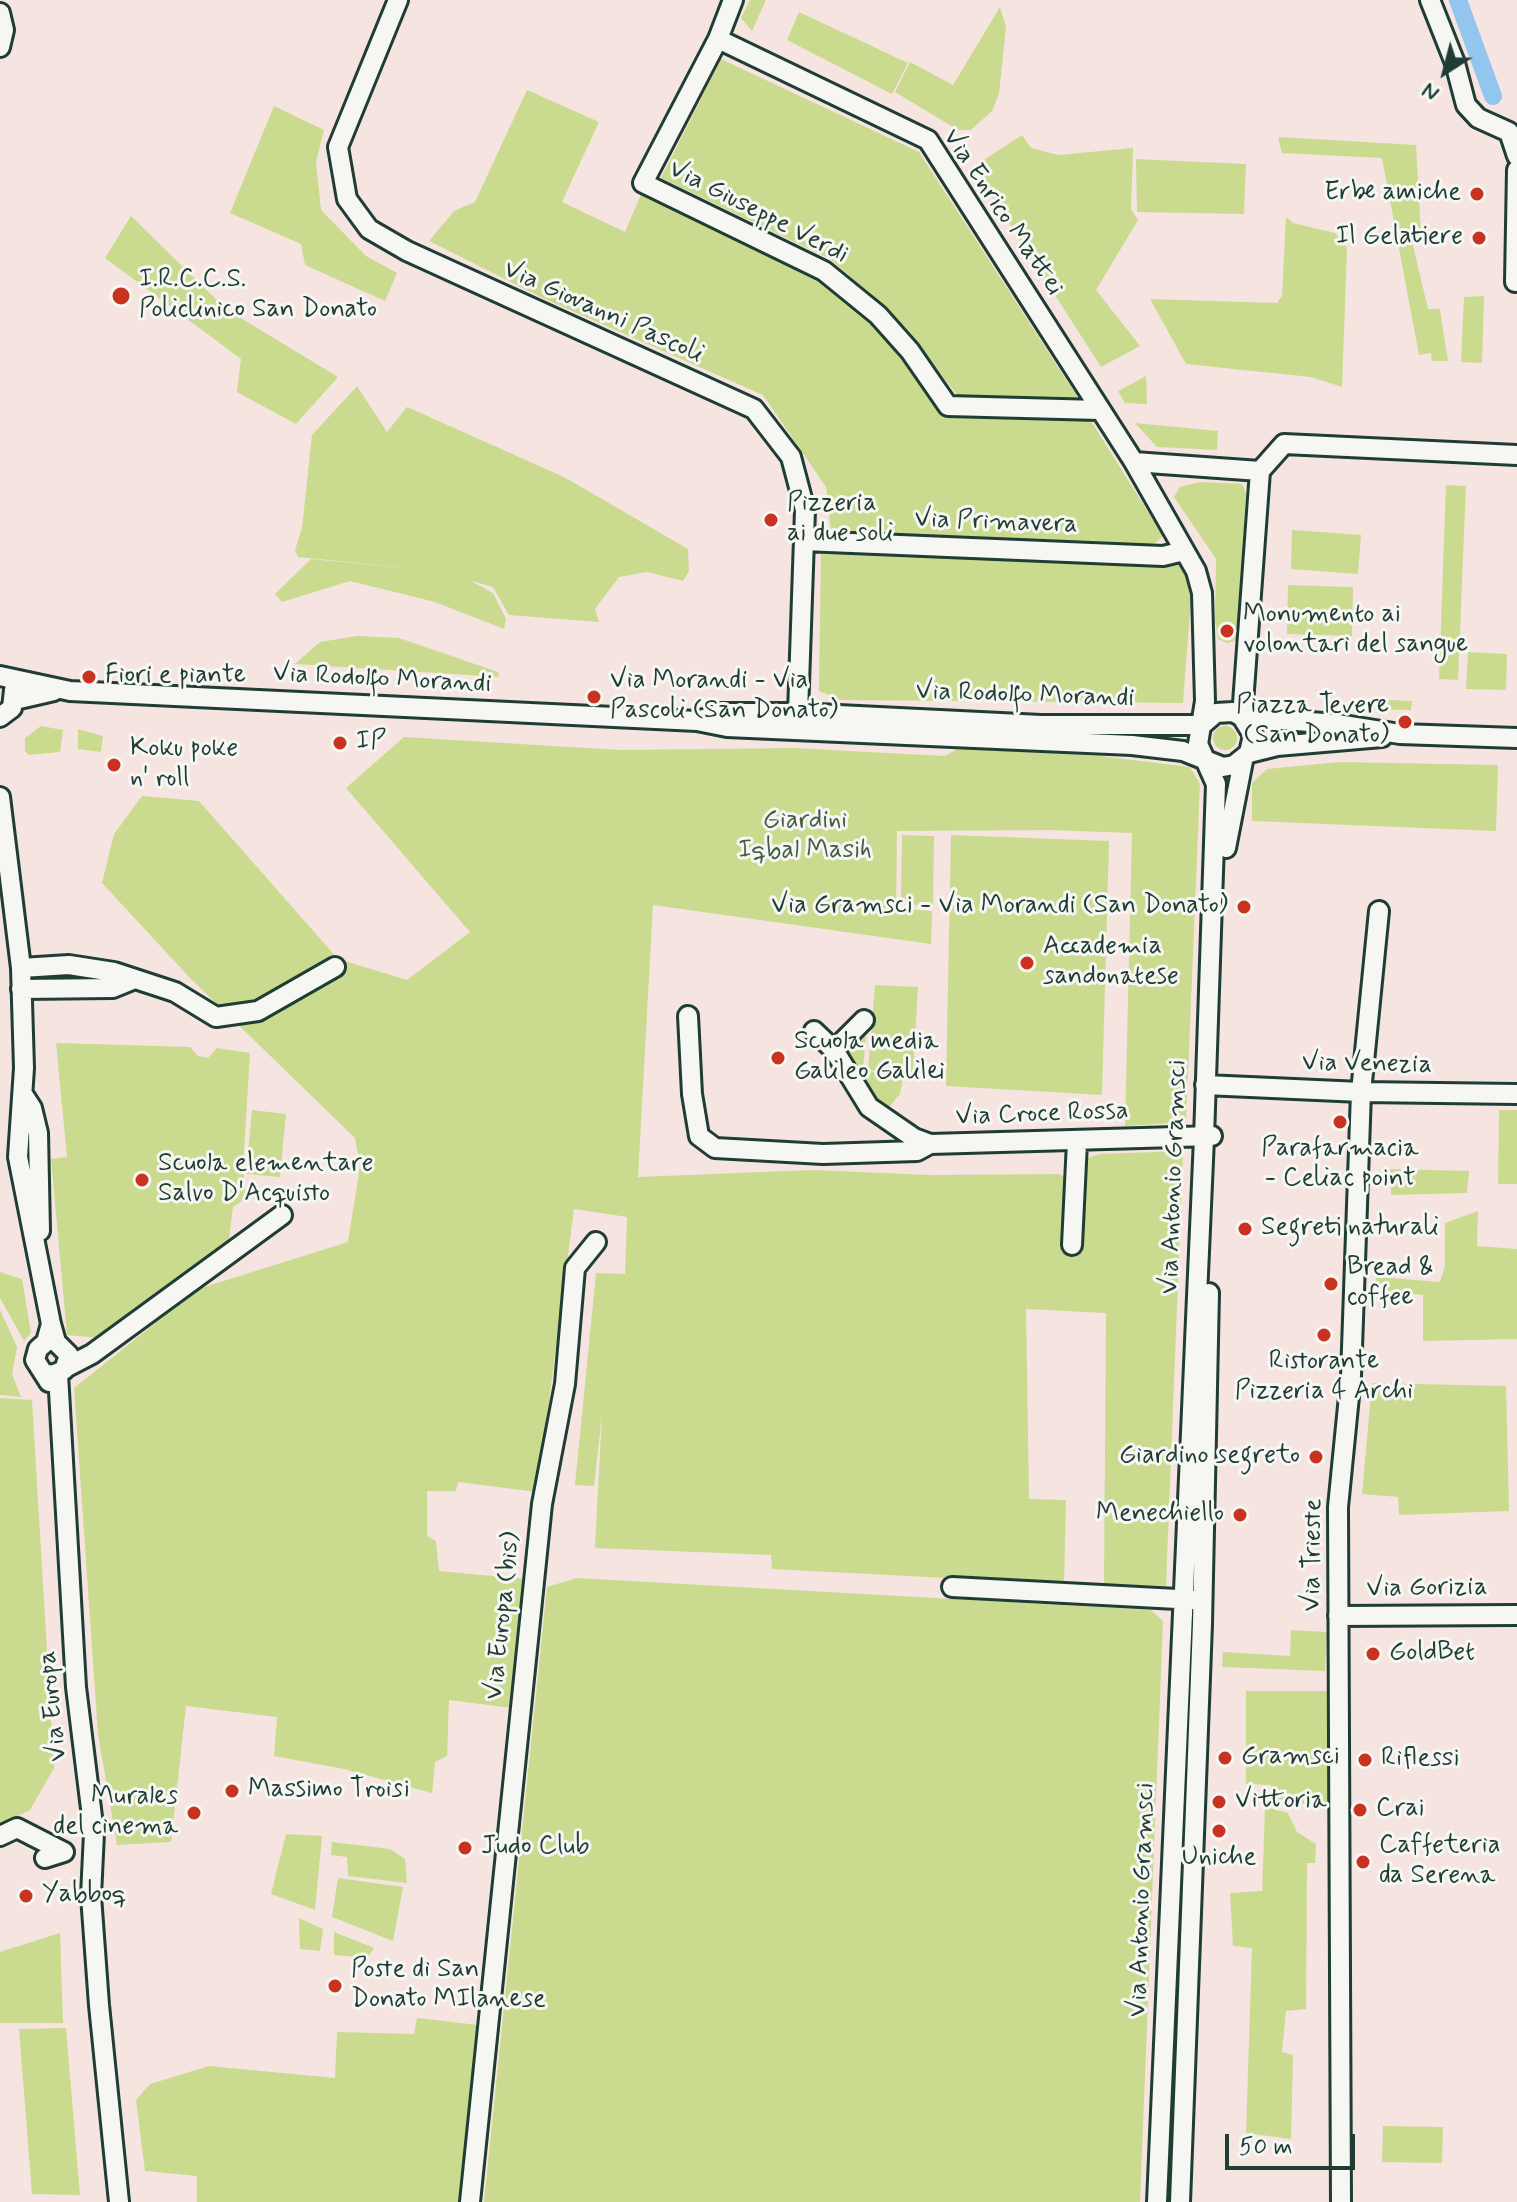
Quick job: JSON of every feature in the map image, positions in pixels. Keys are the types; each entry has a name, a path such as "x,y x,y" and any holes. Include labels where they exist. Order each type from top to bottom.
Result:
{"street":[{"name":"Via Giovanni Pascoli","path":"398,0 338,147 347,199 369,229 432,263 754,409 791,457 805,510 798,713"},
{"path":"718,39 733,0"},
{"path":"1430,0 1455,63 1466,105 1478,118 1509,132 1517,156"},
{"path":"0,13 4,30 0,47"},
{"name":"Via Giuseppe Verdi","path":"718,39 643,183 824,271 878,315 910,351 948,406 1099,410"},
{"name":"Via Enrico Mattei","path":"718,39 928,140 1134,462 1196,571 1202,593 1205,701 1202,725"},
{"path":"1515,282 1517,170"},
{"path":"1246,757 1253,735 1242,717 1260,471 1284,444 1517,455"},
{"path":"1134,462 1260,471"},
{"path":"1152,494 1156,478 1165,464"},
{"name":"Via Primavera","path":"804,541 1163,556 1184,551"},
{"path":"0,734 14,692 3,677"},
{"name":"Via Rodolfo Morandi","path":"3,677 65,690 1132,745 1183,751 1206,758"},
{"name":"Via Rodolfo Morandi","path":"7,711 65,690"},
{"path":"1400,734 1277,746 1223,767 1206,758 1198,744 1202,725 1216,713 1233,712 1242,717 1337,724 1400,734 1517,738"},
{"name":"Via Rodolfo Morandi","path":"705,723 721,713 798,713 1041,725 1202,725"},
{"name":"Via Rodolfo Morandi","path":"798,713 812,723 982,729 1000,739"},
{"name":"Via Antonio Gramsci","path":"1210,1085 1227,828 1246,757"},
{"name":"Via Antonio Gramsci","path":"1157,2202 1168,1915 1210,1085 1216,784 1206,758"},
{"name":"Via Europa","path":"0,797 21,968 23,1094 32,1108 38,1133 41,1262 54,1338 69,1355 56,1371 57,1395 76,1687 94,1833 91,1896 99,2005 119,2202"},
{"name":"Via Trieste","path":"1341,2202 1338,1507 1351,1376 1361,1092 1379,911"},
{"path":"21,968 69,965 135,979 175,992 216,1017 258,1011 335,967"},
{"path":"21,989 113,988 135,979"},
{"name":"Via Croce Rossa","path":"688,1016 692,1094 699,1136 715,1148 823,1154 917,1151 930,1144 1208,1137"},
{"path":"834,1050 864,1020"},
{"path":"814,1031 834,1050 869,1107 914,1138 930,1144"},
{"name":"Via Venezia","path":"1210,1085 1361,1092 1517,1094"},
{"name":"Via Antonio Gramsci","path":"1180,2202 1202,1601 1208,1137"},
{"path":"1072,1245 1077,1142"},
{"path":"56,1371 92,1354 282,1215"},
{"name":"Via Europa (bis)","path":"470,2202 542,1504 565,1384 575,1268 596,1242"},
{"path":"54,1338 92,1354"},
{"name":"Via Europa","path":"54,1338 35,1355 36,1364 56,1371"},
{"path":"952,1587 1202,1601"},
{"name":"Via Gorizia","path":"1338,1616 1517,1615"},
{"path":"0,1836 17,1828 64,1852 45,1858"},
{"path":"1168,1915 1191,1917"}],"green space":[{"path":"750,0 766,0 752,31 741,18"},
{"path":"1000,7 1006,27 999,94 992,111 971,130 958,130 895,92 910,62 953,85"},
{"path":"799,12 908,63 892,94 787,40"},
{"path":"721,59 919,152 1080,401 1024,404 958,396 893,314 830,259 661,178"},
{"path":"527,90 599,122 562,202 625,232 643,190 821,275 871,318 941,413 1091,421 1163,536 1154,545 831,532 826,487 763,395 545,299 429,241 454,211 475,202"},
{"path":"274,106 324,130 316,162 321,210 366,256 397,273 385,301 305,265 301,244 230,213"},
{"path":"1022,135 1031,148 1058,155 1133,148 1131,209 1138,220 1096,290 1140,346 1101,367 973,167"},
{"path":"1278,137 1416,145 1421,235 1411,237 1428,309 1440,309 1448,361 1432,361 1431,353 1419,355 1382,158 1282,153"},
{"path":"1136,159 1246,164 1244,214 1137,212"},
{"path":"131,216 226,309 338,377 296,424 237,392 241,359 105,258"},
{"path":"1286,217 1293,223 1335,233 1347,248 1342,387 1311,377 1186,364 1150,299 1277,303 1282,296"},
{"path":"1484,296 1482,363 1461,362 1464,297"},
{"path":"1146,376 1147,404 1125,403 1118,391"},
{"path":"357,386 387,432 407,407 564,477 688,549 689,571 683,581 647,572 619,577 595,609 599,622 509,615 493,587 469,580 493,593 506,619 504,629 435,602 350,581 282,602 275,594 311,559 428,570 298,557 295,550 302,528 312,435"},
{"path":"1135,423 1218,431 1217,450 1157,447"},
{"path":"1200,482 1242,484 1246,493 1237,640 1227,643 1218,639 1215,620 1216,559 1174,497 1180,487"},
{"path":"1446,485 1466,486 1458,680 1439,679"},
{"path":"1292,530 1361,535 1358,574 1291,569"},
{"path":"821,548 1182,564 1191,599 1183,703 840,700 819,691"},
{"path":"1288,585 1353,587 1352,636 1287,634"},
{"path":"357,636 399,638 498,672 499,677 295,664 320,642"},
{"path":"1468,652 1507,654 1506,690 1466,689"},
{"path":"1366,699 1412,701 1411,710 1366,709"},
{"path":"41,726 63,730 60,752 29,755 25,751 25,738"},
{"path":"1225,726 1233,730 1237,738 1233,746 1225,750 1217,746 1213,738 1217,730"},
{"path":"78,729 103,736 101,752 78,749"},
{"name":"Giardini Iqbal Masih","path":"404,737 620,750 793,748 945,756 959,748 1100,756 1190,767 1200,784 1186,1122 1125,1126 1132,833 897,831 896,908 932,911 931,944 653,905 638,1177 813,1170 929,1175 1059,1174 1081,1185 1085,1159 1099,1154 1183,1151 1166,1586 1104,1584 1106,1313 1026,1309 1029,1499 1066,1500 1064,1584 772,1569 771,1555 595,1548 602,1414 594,1486 575,1485 596,1273 625,1274 627,1217 574,1209 537,1492 458,1482 456,1491 427,1491 427,1536 436,1541 439,1571 525,1579 512,1708 449,1700 447,1756 435,1762 432,1793 344,1769 274,1756 277,1717 186,1706 171,1842 117,1845 98,1734 74,1388 198,1289 348,1242 360,1166 355,1138 191,979 102,883 114,834 142,796 199,801 338,959 407,980 470,932 346,788"},
{"path":"1339,762 1498,765 1496,831 1252,821 1252,783 1267,769"},
{"path":"902,835 934,836 933,907 901,903"},
{"name":"Accademia sandonatese","path":"951,835 1109,841 1102,1095 946,1086"},
{"path":"875,985 918,987 913,1075 868,1070"},
{"path":"866,1035 863,1070 903,1077 900,1094 886,1111 846,1054"},
{"path":"56,1043 190,1047 198,1056 208,1058 217,1048 250,1053 243,1167 246,1198 233,1207 229,1239 100,1338 67,1335 51,1159 67,1157"},
{"path":"252,1110 286,1114 280,1177 246,1174"},
{"path":"1499,1110 1517,1110 1517,1184 1498,1184"},
{"path":"1390,1169 1469,1171 1467,1193 1391,1195"},
{"path":"1478,1211 1477,1246 1517,1249 1517,1339 1423,1341 1423,1295 1376,1289 1376,1277 1440,1282 1445,1266 1445,1223"},
{"path":"0,1272 22,1279 31,1333 24,1341 0,1298"},
{"path":"0,1310 17,1347 12,1374 21,1397 0,1395"},
{"path":"1372,1383 1506,1386 1509,1511 1399,1515 1398,1497 1362,1494"},
{"path":"0,1398 32,1400 54,1768 30,1810 0,1825"},
{"path":"577,1578 1151,1610 1163,1621 1140,2202 484,2202 547,1587"},
{"path":"1291,1630 1327,1632 1325,1671 1222,1667 1223,1652 1290,1656"},
{"path":"1246,1691 1329,1691 1328,1803 1273,1804 1271,1785 1246,1784"},
{"path":"1265,1807 1288,1813 1297,1832 1316,1844 1315,1863 1307,1863 1306,2009 1286,2011 1282,2052 1293,2055 1291,2139 1246,2133 1252,1948 1233,1946 1230,1893 1262,1891"},
{"path":"286,1834 322,1836 315,1910 271,1894"},
{"path":"332,1842 390,1849 405,1859 407,1883 348,1876 347,1857 331,1855"},
{"path":"338,1878 403,1887 393,1941 332,1917"},
{"path":"299,1918 323,1929 320,1951 300,1949"},
{"path":"334,1932 374,1948 367,1958 334,1955"},
{"path":"60,1933 63,2023 0,2023 0,1952"},
{"path":"417,2018 478,2025 461,2202 197,2202 197,2176 145,2171 136,2100 150,2084 209,2066 335,2078 337,2032 414,2034"},
{"path":"66,2028 80,2195 32,2194 19,2029"},
{"path":"1383,2126 1443,2127 1442,2163 1382,2162"}],"waterway":[{"path":"1458,0 1493,96"}],"place":[{"name":"Erbe amiche","path":"1477,194"},
{"name":"Il Gelatiere","path":"1479,238"},
{"name":"I.R.C.C.S. Policlinico San Donato","path":"121,296"},
{"name":"Pizzeria ai due soli","path":"771,520"},
{"name":"Monumento ai volontari del sangue","path":"1227,631"},
{"name":"Fiori e piante","path":"89,677"},
{"name":"Via Morandi - Via Pascoli (San Donato)","path":"594,697"},
{"name":"Piazza Tevere (San Donato)","path":"1405,722"},
{"name":"IP","path":"340,743"},
{"name":"Koku poke n' roll","path":"114,765"},
{"name":"Via Gramsci - Via Morandi (San Donato)","path":"1244,907"},
{"name":"Accademia sandonatese","path":"1027,963"},
{"name":"Scuola media Galileo Galilei","path":"778,1058"},
{"name":"Parafarmacia - Celiac point","path":"1340,1122"},
{"name":"Scuola elementare Salvo D'Acquisto","path":"142,1180"},
{"name":"Segreti naturali","path":"1245,1229"},
{"name":"Bread & coffee","path":"1331,1284"},
{"name":"Ristorante Pizzeria 4 Archi","path":"1324,1335"},
{"name":"Giardino segreto","path":"1316,1457"},
{"name":"Menechiello","path":"1240,1515"},
{"name":"GoldBet","path":"1373,1654"},
{"name":"Gramsci","path":"1225,1758"},
{"name":"Riflessi","path":"1365,1760"},
{"name":"Massimo Troisi","path":"232,1791"},
{"name":"Vittoria","path":"1219,1802"},
{"name":"Crai","path":"1360,1810"},
{"name":"Murales del cinema","path":"194,1813"},
{"name":"Uniche","path":"1219,1831"},
{"name":"Judo Club","path":"465,1848"},
{"name":"Caffeteria da Serena","path":"1363,1862"},
{"name":"Yabboq","path":"26,1896"},
{"name":"Poste di San Donato MIlanese","path":"335,1986"}]}
